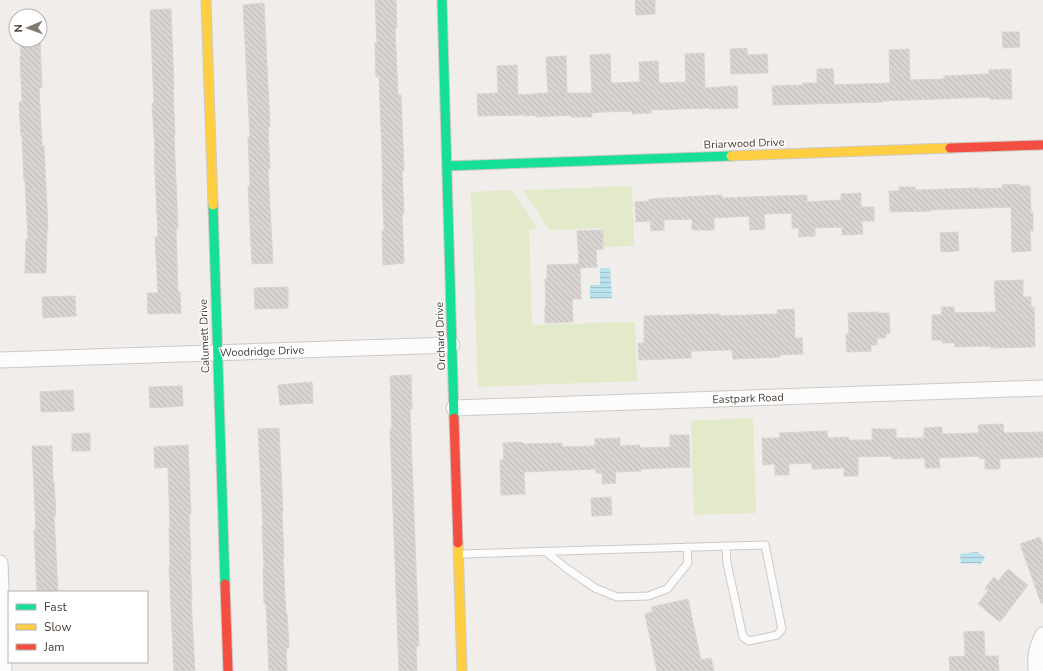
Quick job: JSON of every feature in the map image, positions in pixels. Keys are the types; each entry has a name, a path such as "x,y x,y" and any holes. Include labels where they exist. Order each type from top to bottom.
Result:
{"street":[{"name":"Calumett Drive","path":"206,0 216,352 228,671"},
{"name":"Orchard Drive","path":"442,0 462,671"},
{"name":"Briarwood Drive","path":"447,166 1043,145"},
{"name":"Woodridge Drive","path":"0,360 452,345"},
{"name":"Eastpark Road","path":"454,408 1043,388"},
{"path":"0,563 4,671"},
{"path":"1036,671 1035,657 1039,642 1043,635"}],"lane":[{"path":"459,554 546,552 687,547 726,546 766,545 782,629 777,635 749,641 743,637 727,563 726,546"},
{"path":"546,552 595,588 617,597 648,596 667,589 688,563 687,547"}],"green space":[{"path":"632,186 634,246 604,247 603,228 550,230 523,190"},
{"path":"512,190 538,229 529,230 532,325 635,322 637,381 478,387 471,192"},
{"path":"753,418 756,513 694,515 691,421"}],"water":[{"path":"600,268 610,268 612,298 590,299 590,285 600,285"},
{"path":"977,552 985,557 980,565 976,563 961,564 960,554"}],"building":[{"path":"375,0 396,0 397,28 395,29 398,95 401,95 404,171 402,171 404,214 402,214 404,263 383,265 383,182 379,76 376,77 375,43 377,43"},
{"path":"635,0 655,0 655,14 636,15"},
{"path":"264,3 270,127 268,127 270,169 268,169 273,263 252,264 248,186 250,186 248,137 250,137 243,5"},
{"path":"171,9 178,228 176,228 178,292 180,292 181,313 148,314 147,293 158,293 155,237 158,237 152,103 154,103 150,10"},
{"path":"1002,32 1019,32 1020,47 1003,48"},
{"path":"20,48 40,48 42,88 39,88 42,146 44,146 48,229 46,273 25,273 26,239 28,239 19,102 22,102"},
{"path":"747,48 747,55 767,54 768,73 731,74 730,49"},
{"path":"909,49 910,80 944,79 944,76 989,74 989,70 1011,69 1012,99 990,99 990,97 773,105 772,86 817,83 817,69 833,69 834,85 890,83 889,50"},
{"path":"704,53 705,88 737,86 738,108 651,110 651,113 632,114 632,111 602,112 591,113 592,117 571,117 570,115 536,117 536,115 478,116 477,94 498,93 497,66 517,65 518,95 548,93 546,57 566,56 567,93 592,93 590,55 610,54 611,83 640,82 639,62 658,61 659,83 686,82 685,54"},
{"path":"1019,184 1019,186 1030,186 1031,213 1033,213 1033,231 1030,231 1031,251 1012,252 1011,207 890,212 889,191 899,191 899,187 915,187 915,190 979,189 1003,188 1002,185"},
{"path":"861,193 861,207 874,207 874,221 862,221 863,234 842,235 842,227 815,228 815,236 799,237 799,228 792,228 792,213 764,214 765,229 750,230 749,216 714,218 714,230 692,230 692,219 664,220 664,230 651,231 650,221 636,222 635,202 649,201 649,199 722,195 722,198 807,195 807,202 841,200 841,194"},
{"path":"603,230 603,249 596,250 597,267 580,268 581,299 572,299 573,322 545,323 545,279 547,279 547,265 579,264 577,231"},
{"path":"958,232 959,251 941,252 940,233"},
{"path":"1023,280 1023,297 1031,297 1031,307 1034,307 1035,347 955,347 955,343 942,343 942,340 932,340 932,315 942,315 941,307 954,307 954,313 996,312 994,281"},
{"path":"288,287 288,308 255,309 254,288"},
{"path":"75,296 76,316 43,318 42,297"},
{"path":"794,309 795,338 802,338 803,354 780,355 780,357 733,359 732,350 691,351 691,358 639,360 638,343 644,343 644,316 777,314 777,310"},
{"path":"848,313 889,313 890,333 886,334 886,338 877,338 877,345 871,345 871,351 847,352 846,334 849,334"},
{"path":"411,375 412,409 410,409 419,646 416,646 417,671 399,671 390,428 392,428 390,376"},
{"path":"312,382 313,403 280,405 278,385"},
{"path":"182,386 183,406 150,408 149,387"},
{"path":"73,390 74,411 41,412 40,392"},
{"path":"1003,424 1004,433 1043,432 1043,457 1000,459 1000,469 985,469 985,458 980,459 979,456 939,458 940,468 925,468 925,458 892,459 892,456 858,457 858,476 844,476 844,468 812,469 812,463 789,464 789,475 775,475 775,464 763,465 762,438 780,438 779,433 827,431 828,438 849,437 849,440 872,440 872,429 896,429 896,438 924,438 924,428 942,427 942,434 979,433 978,425"},
{"path":"279,428 283,512 283,558 289,648 286,648 287,671 269,671 266,603 264,603 263,526 258,429"},
{"path":"90,433 90,451 72,451 72,434"},
{"path":"670,435 689,435 690,467 641,469 641,471 615,472 616,483 602,484 602,473 596,473 596,469 524,472 525,494 501,495 500,460 504,460 503,443 562,443 562,447 595,446 595,439 620,438 620,446 640,445 640,448 670,447"},
{"path":"188,445 191,514 189,514 191,599 195,671 174,671 169,567 170,528 168,467 155,468 154,447"},
{"path":"32,446 52,446 58,591 37,591 34,530 36,530"},
{"path":"611,497 612,515 592,516 591,498"},
{"path":"1040,537 1043,545 1043,603 1041,603 1020,544"},
{"path":"1008,569 1028,585 1000,622 978,604 988,591 985,588 994,577 998,581"},
{"path":"688,599 701,660 711,658 714,671 657,671 645,614 653,612 651,607"},
{"path":"984,631 985,656 998,656 999,671 950,671 949,657 965,656 964,632"}],"traffic: fast":[{"path":"442,0 454,418"},
{"path":"447,166 731,156"},
{"path":"213,205 225,584"}],"traffic: slow":[{"path":"206,0 213,205"},
{"path":"731,156 950,148"},
{"path":"458,543 462,671"}],"traffic: jam":[{"path":"950,148 1043,145"},
{"path":"454,418 458,543"},
{"path":"225,584 228,671"}]}
